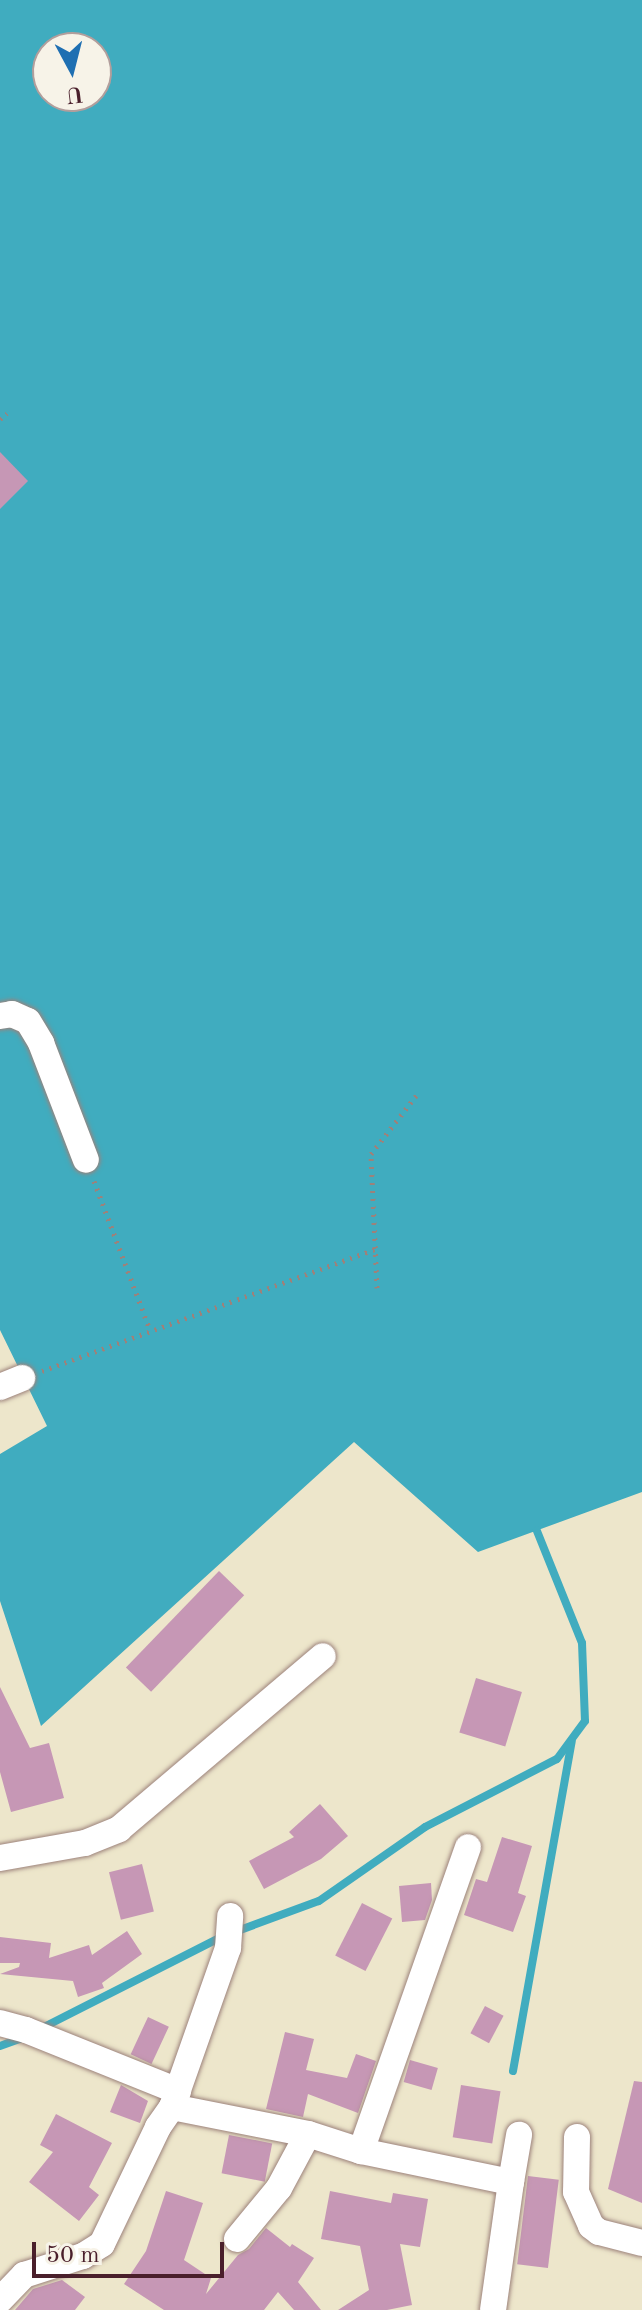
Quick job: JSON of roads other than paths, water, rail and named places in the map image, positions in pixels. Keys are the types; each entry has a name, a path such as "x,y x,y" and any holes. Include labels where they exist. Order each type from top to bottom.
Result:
{"street":[{"path":"0,1016 12,1014 28,1021 41,1043 86,1160"},
{"path":"0,1858 85,1843 119,1829 323,1656"},
{"path":"361,2151 468,1847"},
{"path":"0,2300 24,2275 83,2256 102,2244 158,2127 175,2099 229,1928"},
{"path":"0,2023 175,2099 361,2151 511,2182"},
{"path":"237,2239 279,2188 308,2134"},
{"path":"493,2310 519,2135"},
{"path":"577,2137 576,2192 591,2226 599,2232 642,2243"}],"water":[{"path":"0,0 642,0 642,1492 478,1552 354,1442 41,1726 0,1601 0,1454 47,1426 0,1330"}],"waterway":[{"path":"40,2029 221,1937 319,1901 425,1827 557,1759 585,1721 582,1643 537,1531"},
{"path":"513,2071 572,1741"},
{"path":"0,2046 22,2038"}]}
